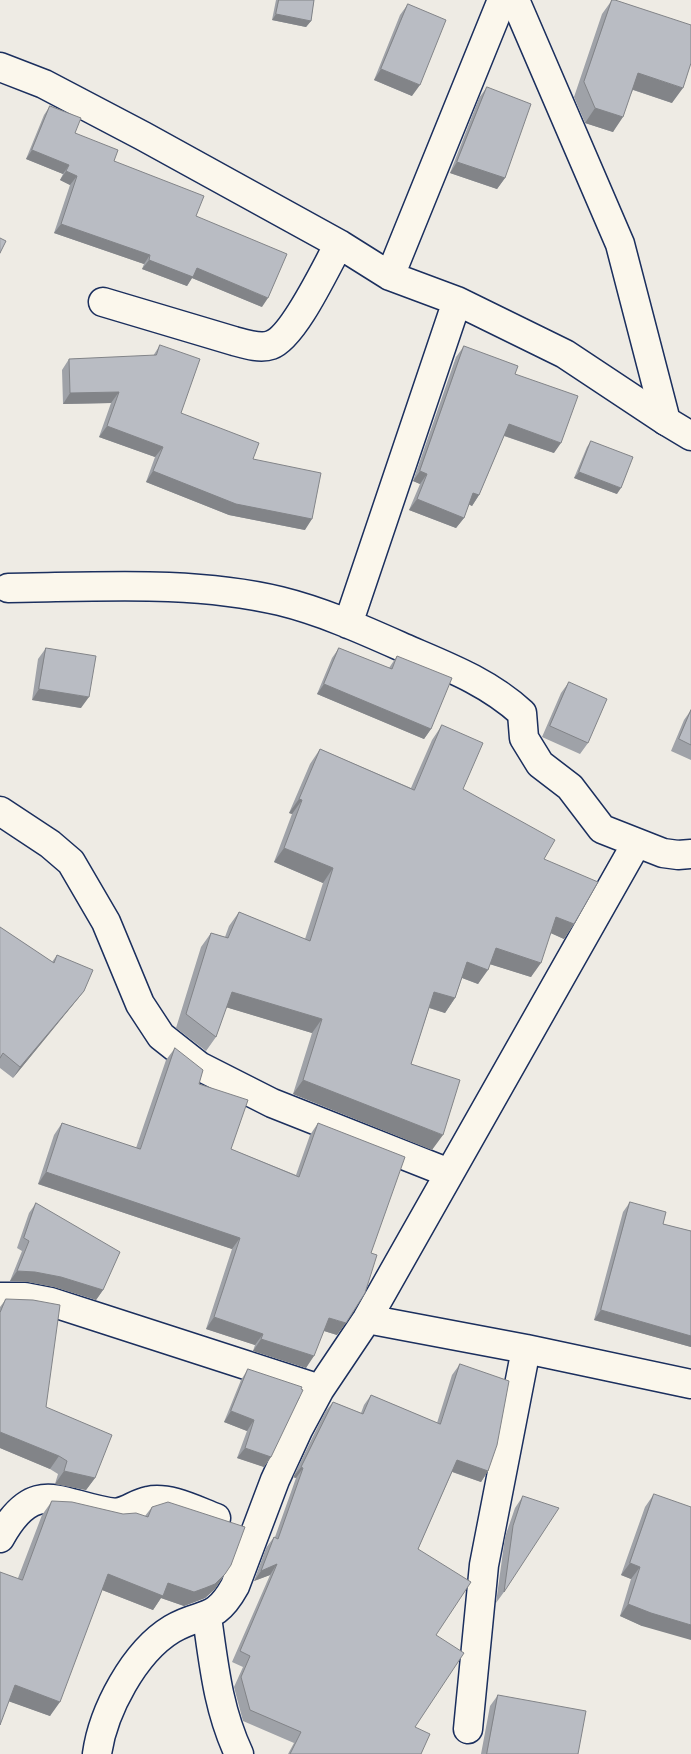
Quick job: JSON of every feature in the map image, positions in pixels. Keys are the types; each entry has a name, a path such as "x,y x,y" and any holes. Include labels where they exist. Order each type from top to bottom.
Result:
{"street":[{"path":"390,276 502,0"},
{"path":"515,0 620,244 666,421"},
{"path":"0,67 44,84 143,136 339,244 390,276 457,301 565,354 691,436"},
{"path":"103,302 234,341 255,346 271,345 284,337 295,322 339,244"},
{"path":"348,624 457,301"},
{"path":"8,588 160,587 220,591 280,601 348,624 478,680 503,696 522,713 524,738 540,764 570,787 602,829 662,853 678,856 691,854"},
{"path":"0,811 50,844 71,862 106,922 140,1004 162,1036 199,1066 272,1103 450,1173"},
{"path":"97,1754 109,1713 119,1690 139,1661 156,1642 173,1629 207,1617 227,1602 236,1586 275,1480 320,1389 367,1319 636,844"},
{"path":"0,1297 24,1297 51,1302 320,1389"},
{"path":"367,1319 526,1349 691,1384"},
{"path":"468,1729 484,1565 526,1349"},
{"path":"0,1538 18,1513 33,1501 51,1497 116,1514 125,1512 148,1501 160,1500 256,1532"},
{"path":"207,1617 219,1702 226,1726 239,1754"}],"building":[{"path":"279,0 314,0 311,21 276,14"},
{"path":"612,0 691,25 691,63 683,88 638,73 623,117 595,108 584,82"},
{"path":"408,4 446,20 420,85 381,69"},
{"path":"487,87 531,104 505,178 457,162"},
{"path":"50,106 81,118 75,133 118,150 114,161 204,196 196,216 287,254 268,298 197,268 193,277 149,260 150,255 61,224 77,176 66,171 69,165 32,150"},
{"path":"0,238 6,241 0,253"},
{"path":"160,345 200,359 181,413 259,443 253,459 321,473 312,519 236,504 153,471 163,447 107,426 119,392 70,393 69,359 156,355"},
{"path":"464,346 518,366 515,374 578,396 561,443 509,424 479,495 473,493 464,518 417,499 427,474 420,471"},
{"path":"591,441 633,457 621,488 579,472"},
{"path":"46,648 96,656 89,697 39,689"},
{"path":"339,648 392,669 397,656 452,678 431,729 324,684"},
{"path":"569,682 607,699 588,743 550,726"},
{"path":"691,710 691,745 679,739"},
{"path":"442,725 483,743 463,789 555,840 544,859 598,882 574,924 556,917 541,963 496,948 488,970 467,962 455,998 434,992 411,1064 460,1080 443,1135 303,1080 322,1019 232,992 216,1037 186,1014 211,933 228,938 239,912 310,941 333,868 284,848 302,800 299,799 320,749 414,790"},
{"path":"0,927 54,963 57,955 93,970 84,991 20,1067 3,1053 0,1058"},
{"path":"175,1048 203,1070 199,1084 248,1100 231,1149 299,1177 318,1123 405,1157 371,1253 377,1255 365,1293 346,1323 329,1318 314,1356 261,1339 263,1334 214,1317 240,1238 46,1172 62,1123 140,1149"},
{"path":"630,1202 666,1212 663,1224 691,1231 691,1336 601,1310"},
{"path":"36,1203 120,1252 103,1290 61,1277 17,1271 29,1241 24,1238"},
{"path":"6,1299 33,1300 60,1305 46,1407 112,1435 95,1478 64,1471 67,1461 59,1456 0,1432 0,1313"},
{"path":"460,1364 509,1381 497,1445 488,1471 457,1460 418,1549 471,1582 436,1635 464,1653 415,1727 430,1734 421,1754 290,1754 301,1732 250,1710 241,1677 250,1656 240,1651 277,1564 261,1571 274,1537 278,1539 303,1468 301,1467 333,1402 363,1414 371,1395 440,1424"},
{"path":"248,1369 302,1387 301,1389 303,1390 271,1457 245,1448 254,1420 231,1411"},
{"path":"654,1494 691,1507 691,1625 628,1604 640,1567 630,1563"},
{"path":"523,1496 559,1508 504,1592 513,1526"},
{"path":"52,1501 72,1502 123,1514 136,1513 148,1517 152,1507 168,1502 245,1527 231,1565 225,1574 215,1584 194,1592 168,1583 163,1596 108,1574 60,1702 15,1685 0,1725 0,1572 22,1580"},
{"path":"498,1695 586,1711 578,1754 487,1754"}]}
